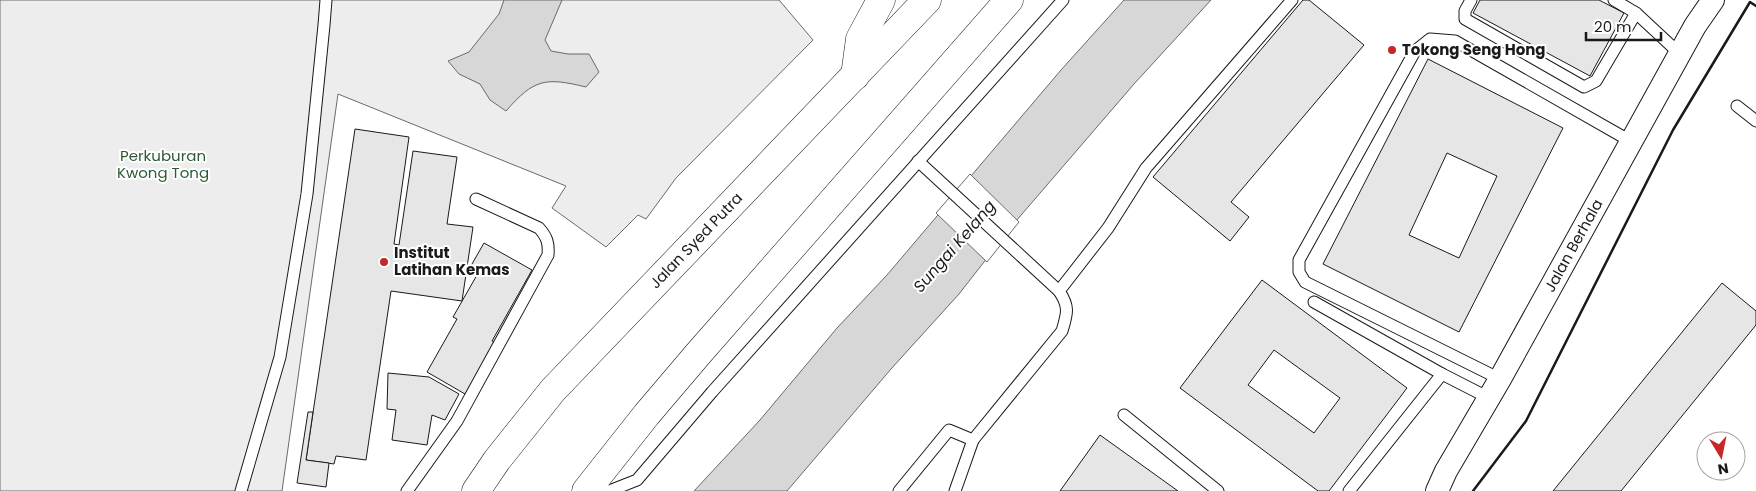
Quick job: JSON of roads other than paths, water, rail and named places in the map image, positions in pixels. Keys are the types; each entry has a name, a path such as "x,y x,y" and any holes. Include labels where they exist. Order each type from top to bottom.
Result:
{"main road":[{"path":"855,76 860,39 882,0"},
{"name":"Jalan Syed Putra","path":"476,491 497,460 553,390 927,0"},
{"path":"586,491 640,422 698,354 1010,0"}],"street":[{"name":"Jalan Berhala","path":"1437,491 1446,471 1494,389 1695,26 1713,0"}],"lane":[{"path":"241,491 280,356 307,194 326,0"},
{"path":"609,491 637,480 712,392 1063,0"},
{"path":"1056,288 1108,228 1146,168 1292,0"},
{"path":"1470,0 1464,11 1465,19 1584,86 1596,81 1636,13"},
{"path":"1614,0 1636,13 1680,54"},
{"path":"1494,389 1305,282 1299,272 1300,260 1415,51 1430,39 1455,41 1632,142"},
{"path":"1737,106 1756,121"},
{"path":"918,161 1056,288 1066,302 1066,316 1062,332 973,440 955,491"},
{"path":"407,491 457,421 548,255 549,244 546,236 539,228 476,199"},
{"path":"1314,302 1442,374 1494,389"},
{"path":"1349,491 1442,374"},
{"path":"1124,415 1218,491"},
{"path":"899,491 949,430 973,440"}],"water":[{"path":"504,0 562,0 545,40 551,51 568,54 589,54 599,72 586,87 560,82 541,83 525,92 506,111 490,100 480,84 459,74 448,61 469,52 499,14"},
{"name":"Sungai Kelang","path":"1124,0 1211,0 1134,84 1016,221 959,294 891,369 787,491 694,491 760,420 837,328 887,275 1061,70"}],"place":[{"name":"Tokong Seng Hong","path":"1392,50"},
{"name":"Institut Latihan Kemas","path":"384,262"}],"park label":[{"name":"Perkuburan Kwong Tong","path":"163,164"}]}
